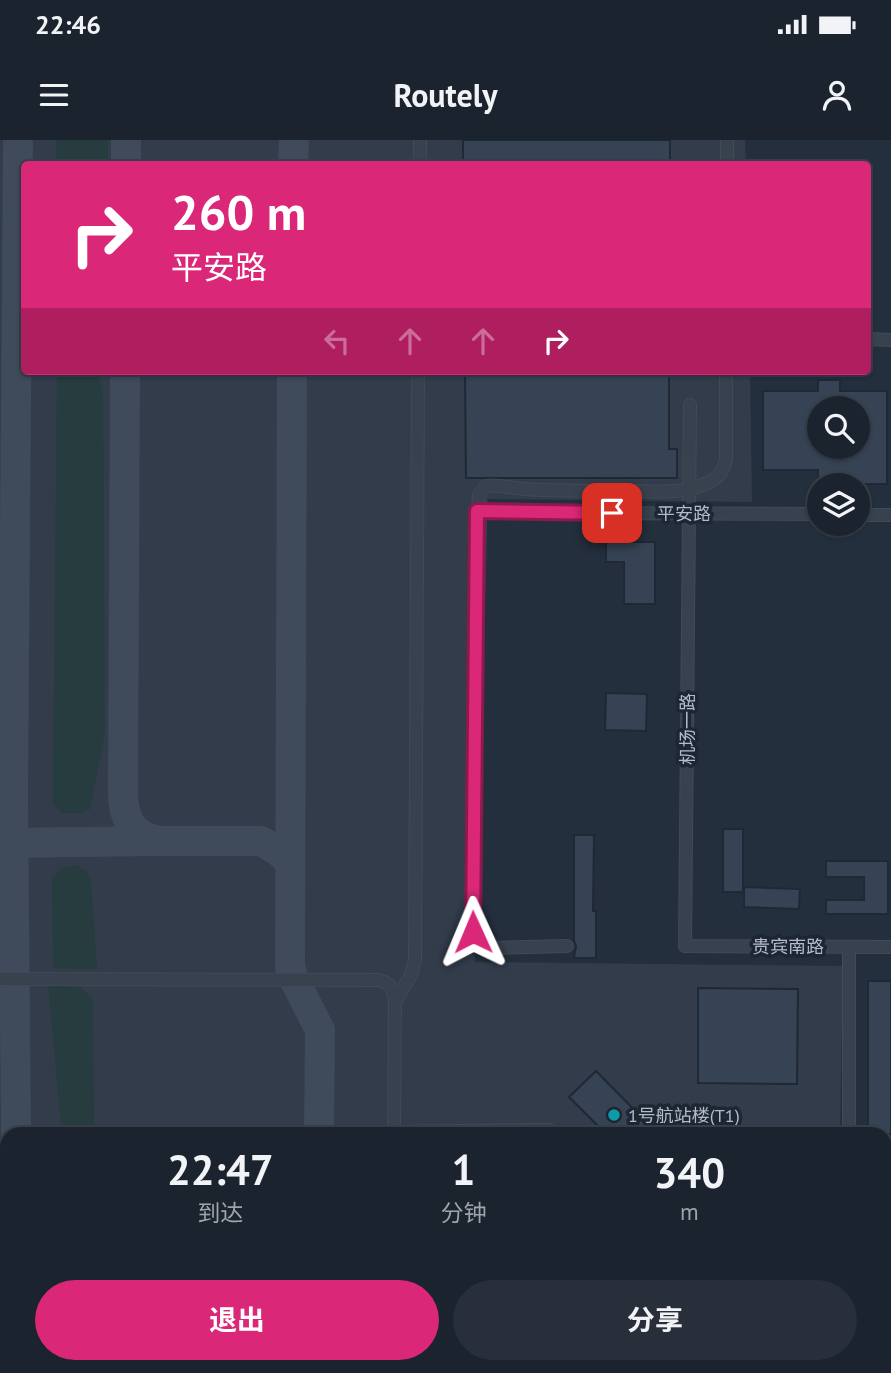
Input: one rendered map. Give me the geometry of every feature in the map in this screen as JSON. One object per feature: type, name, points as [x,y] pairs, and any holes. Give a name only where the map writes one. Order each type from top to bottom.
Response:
[{"type":"lane","points":[[420,140],[420,161]]},
{"type":"lane","points":[[727,140],[727,161]]},
{"type":"lane","points":[[871,339],[891,340]]},
{"type":"lane","points":[[395,1002],[411,975],[415,960],[418,375]]},
{"type":"lane","points":[[567,946],[487,948],[474,940],[472,919],[477,517],[480,491],[486,486],[494,485],[556,491],[663,491],[689,489],[710,482],[725,466],[726,375]]},
{"type":"lane","name":"机场一路","points":[[685,946],[690,405]]},
{"type":"lane","name":"平安路","points":[[477,517],[561,513],[807,514]]},
{"type":"lane","points":[[870,515],[891,515]]},
{"type":"lane","name":"贵宾南路","points":[[685,946],[891,947]]},
{"type":"lane","points":[[849,947],[849,1127]]},
{"type":"lane","points":[[0,979],[385,981],[394,992],[395,1002],[394,1127]]},
{"type":"shaded area","points":[[0,140],[745,140],[746,161],[21,161],[21,375],[750,375],[752,502],[488,499],[475,962],[843,966],[840,1127],[0,1127]]},
{"type":"green space","points":[[56,140],[108,140],[108,161],[56,161]]},
{"type":"green space","points":[[57,375],[99,375],[103,393],[105,732],[90,809],[79,813],[62,813],[53,804]]},
{"type":"green space","points":[[76,865],[87,872],[91,882],[97,969],[53,968],[52,878],[62,868]]},
{"type":"green space","points":[[48,984],[80,986],[93,1000],[94,1127],[61,1127]]},
{"type":"building","points":[[463,140],[670,140],[670,161],[463,161]]},
{"type":"building","points":[[465,375],[669,375],[669,449],[677,449],[677,478],[466,478]]},
{"type":"building","points":[[818,380],[840,380],[840,391],[887,391],[887,484],[870,484],[870,473],[763,470],[763,391],[818,391]]},
{"type":"building","points":[[606,542],[655,542],[655,604],[624,604],[624,562],[606,562]]},
{"type":"building","points":[[606,693],[647,694],[646,731],[605,730]]},
{"type":"building","points":[[723,829],[743,829],[743,892],[723,892]]},
{"type":"building","points":[[574,835],[594,835],[593,911],[596,911],[596,958],[574,958]]},
{"type":"building","points":[[826,861],[888,861],[888,914],[826,914],[826,900],[864,900],[864,877],[826,877]]},
{"type":"building","points":[[744,887],[800,889],[799,909],[744,907]]},
{"type":"building","points":[[868,981],[891,981],[891,1127],[868,1127]]},
{"type":"building","points":[[698,988],[798,989],[797,1084],[698,1083]]},
{"type":"building","name":"1号航站楼(T1)","points":[[596,1071],[651,1127],[599,1127],[569,1097]]},
{"type":"taxiway","points":[[16,1127],[13,793],[18,140]]},
{"type":"taxiway","points":[[126,140],[126,161]]},
{"type":"taxiway","points":[[293,161],[294,140]]},
{"type":"taxiway","points":[[125,375],[123,801],[127,818],[136,831],[152,839],[261,841],[278,851],[290,863]]},
{"type":"taxiway","points":[[292,375],[290,967],[320,1030],[319,1127]]},
{"type":"taxiway","points":[[0,843],[158,841]]},
{"type":"place","name":"1号航站楼(T1)","points":[[614,1115]]},
{"type":"route","points":[[473,932],[477,511],[612,513]]}]
